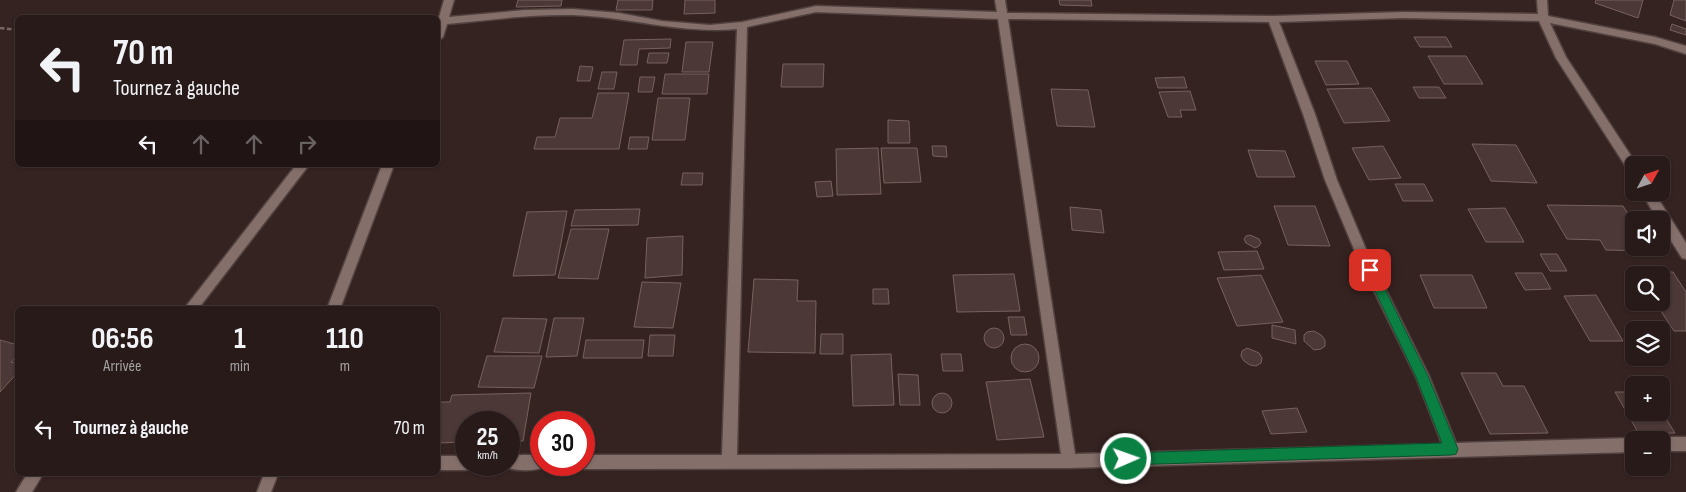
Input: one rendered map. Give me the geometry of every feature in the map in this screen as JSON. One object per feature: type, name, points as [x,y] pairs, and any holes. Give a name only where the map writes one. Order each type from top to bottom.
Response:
[{"type":"street","points":[[449,0],[441,23],[526,13],[573,12],[619,16],[662,24],[700,27],[742,26],[816,9],[1003,16],[1273,19],[1404,15],[1543,18],[1654,41],[1686,50]]},
{"type":"street","points":[[1000,0],[1069,461]]},
{"type":"street","points":[[1542,0],[1543,18],[1561,58],[1625,156]]},
{"type":"street","points":[[1273,19],[1309,114],[1331,180],[1362,254],[1422,376],[1451,449]]},
{"type":"street","points":[[729,462],[742,26]]},
{"type":"street","points":[[192,306],[301,167]]},
{"type":"street","points":[[334,306],[387,167]]},
{"type":"street","points":[[1653,201],[1686,254]]},
{"type":"street","points":[[1670,444],[1686,444]]},
{"type":"street","points":[[595,462],[1069,461],[1625,445]]},
{"type":"street","points":[[440,463],[455,463]]},
{"type":"street","points":[[23,492],[35,476]]},
{"type":"street","points":[[264,492],[270,476]]},
{"type":"path","points":[[0,28],[15,30]]},
{"type":"building","points":[[518,0],[562,0],[561,6],[516,7]]},
{"type":"building","points":[[618,0],[653,0],[652,10],[616,10]]},
{"type":"building","points":[[685,0],[715,0],[715,13],[684,14]]},
{"type":"building","points":[[1059,0],[1091,0],[1092,6],[1060,5]]},
{"type":"building","points":[[1596,0],[1643,0],[1638,18],[1595,3]]},
{"type":"building","points":[[1674,0],[1686,0],[1686,21],[1670,15]]},
{"type":"building","points":[[1672,24],[1686,29],[1686,35],[1670,30]]},
{"type":"building","points":[[1414,37],[1446,37],[1452,47],[1420,47]]},
{"type":"building","points":[[671,39],[670,48],[639,49],[637,65],[620,65],[624,40]]},
{"type":"building","points":[[686,42],[713,42],[709,72],[682,72]]},
{"type":"building","points":[[649,53],[669,53],[667,63],[647,63]]},
{"type":"building","points":[[1428,56],[1466,56],[1483,84],[1444,84]]},
{"type":"building","points":[[1315,61],[1347,61],[1359,84],[1326,85]]},
{"type":"building","points":[[783,64],[824,64],[823,87],[781,87]]},
{"type":"building","points":[[580,66],[593,67],[590,81],[577,81]]},
{"type":"building","points":[[602,72],[617,72],[614,89],[598,89]]},
{"type":"building","points":[[665,74],[709,74],[707,94],[662,94]]},
{"type":"building","points":[[640,77],[655,77],[652,92],[638,92]]},
{"type":"building","points":[[1184,77],[1187,88],[1158,88],[1155,78]]},
{"type":"building","points":[[1413,87],[1439,87],[1446,98],[1419,98]]},
{"type":"building","points":[[1371,88],[1390,121],[1344,123],[1327,89]]},
{"type":"building","points":[[1051,89],[1088,90],[1095,127],[1057,126]]},
{"type":"building","points":[[1190,91],[1196,110],[1180,110],[1182,117],[1168,117],[1159,92]]},
{"type":"building","points":[[598,93],[629,93],[619,149],[534,149],[537,137],[555,137],[560,118],[592,118]]},
{"type":"building","points":[[658,98],[690,98],[685,140],[652,140]]},
{"type":"building","points":[[888,120],[909,121],[910,143],[888,143]]},
{"type":"building","points":[[630,137],[649,137],[647,149],[628,149]]},
{"type":"building","points":[[1472,144],[1516,145],[1537,183],[1491,181]]},
{"type":"building","points":[[932,146],[946,146],[947,157],[933,156]]},
{"type":"building","points":[[1383,146],[1401,178],[1369,180],[1352,148]]},
{"type":"building","points":[[878,148],[881,194],[837,195],[836,149]]},
{"type":"building","points":[[881,148],[917,148],[921,182],[884,183]]},
{"type":"building","points":[[1248,150],[1285,151],[1295,177],[1257,177]]},
{"type":"building","points":[[683,173],[703,173],[702,185],[681,185]]},
{"type":"building","points":[[831,181],[833,196],[817,197],[815,182]]},
{"type":"building","points":[[1395,184],[1424,184],[1433,201],[1403,201]]},
{"type":"building","points":[[1547,205],[1623,206],[1626,211],[1625,250],[1606,250],[1600,240],[1567,239]]},
{"type":"building","points":[[1274,206],[1315,206],[1330,246],[1288,245]]},
{"type":"building","points":[[1070,207],[1101,210],[1104,233],[1072,230]]},
{"type":"building","points":[[1505,208],[1524,242],[1486,242],[1468,209]]},
{"type":"building","points":[[640,209],[638,225],[571,226],[575,210]]},
{"type":"building","points":[[567,211],[555,275],[513,276],[527,212]]},
{"type":"building","points":[[571,229],[609,229],[598,279],[558,278]]},
{"type":"building","points":[[1250,235],[1259,239],[1261,243],[1259,246],[1255,248],[1246,243],[1244,239]]},
{"type":"building","points":[[683,236],[682,275],[645,278],[647,238]]},
{"type":"building","points":[[1257,251],[1264,269],[1224,270],[1218,252]]},
{"type":"building","points":[[1540,254],[1557,254],[1567,271],[1550,271]]},
{"type":"building","points":[[1670,272],[1673,272],[1686,292],[1686,331],[1674,331],[1670,321],[1667,321],[1661,311],[1670,311]]},
{"type":"building","points":[[1515,273],[1542,273],[1551,289],[1525,290]]},
{"type":"building","points":[[1014,274],[1020,311],[957,312],[953,275]]},
{"type":"building","points":[[1261,275],[1283,322],[1237,326],[1217,278]]},
{"type":"building","points":[[1420,275],[1472,275],[1487,308],[1434,308]]},
{"type":"building","points":[[754,279],[798,280],[797,301],[816,301],[815,353],[748,352]]},
{"type":"building","points":[[642,282],[681,283],[673,328],[634,327]]},
{"type":"building","points":[[873,289],[888,289],[889,304],[873,304]]},
{"type":"building","points":[[1596,295],[1623,341],[1590,341],[1564,296]]},
{"type":"building","points":[[1008,317],[1024,317],[1027,335],[1011,335]]},
{"type":"building","points":[[503,318],[547,319],[539,353],[494,352]]},
{"type":"building","points":[[554,318],[584,318],[577,356],[546,357]]},
{"type":"building","points":[[1272,325],[1295,330],[1296,344],[1272,338]]},
{"type":"building","points":[[994,328],[1001,331],[1004,338],[1001,345],[994,348],[987,345],[984,338],[987,331]]},
{"type":"building","points":[[1314,331],[1325,340],[1325,346],[1321,349],[1314,350],[1304,341],[1304,335],[1307,332]]},
{"type":"building","points":[[821,334],[843,334],[843,354],[820,354]]},
{"type":"building","points":[[650,335],[675,335],[673,356],[648,356]]},
{"type":"building","points":[[0,340],[15,344],[15,359],[11,362],[15,363],[15,375],[0,392]]},
{"type":"building","points":[[586,340],[644,340],[642,358],[583,358]]},
{"type":"building","points":[[1025,344],[1035,348],[1039,358],[1035,368],[1025,372],[1015,368],[1011,358],[1015,348]]},
{"type":"building","points":[[1247,348],[1259,353],[1262,358],[1261,363],[1256,366],[1244,361],[1241,356],[1242,351]]},
{"type":"building","points":[[891,354],[894,405],[853,406],[851,355]]},
{"type":"building","points":[[941,354],[961,354],[963,371],[943,371]]},
{"type":"building","points":[[487,356],[542,356],[534,388],[478,387]]},
{"type":"building","points":[[1461,373],[1496,373],[1503,386],[1524,386],[1548,433],[1490,434]]},
{"type":"building","points":[[898,374],[918,375],[920,405],[900,405]]},
{"type":"building","points":[[1030,379],[1044,437],[997,440],[986,382]]},
{"type":"building","points":[[1615,392],[1625,392],[1625,410]]},
{"type":"building","points":[[531,393],[523,441],[520,441],[520,411],[455,411],[455,442],[440,443],[440,402],[450,402],[452,395]]},
{"type":"building","points":[[942,393],[949,396],[952,403],[949,410],[942,413],[935,410],[932,403],[935,396]]},
{"type":"building","points":[[1297,408],[1307,432],[1271,434],[1262,411]]},
{"type":"building","points":[[1632,421],[1667,421],[1675,433],[1670,433],[1670,431],[1637,431]]},
{"type":"route","points":[[1126,459],[1451,449],[1422,376],[1370,270]]}]
